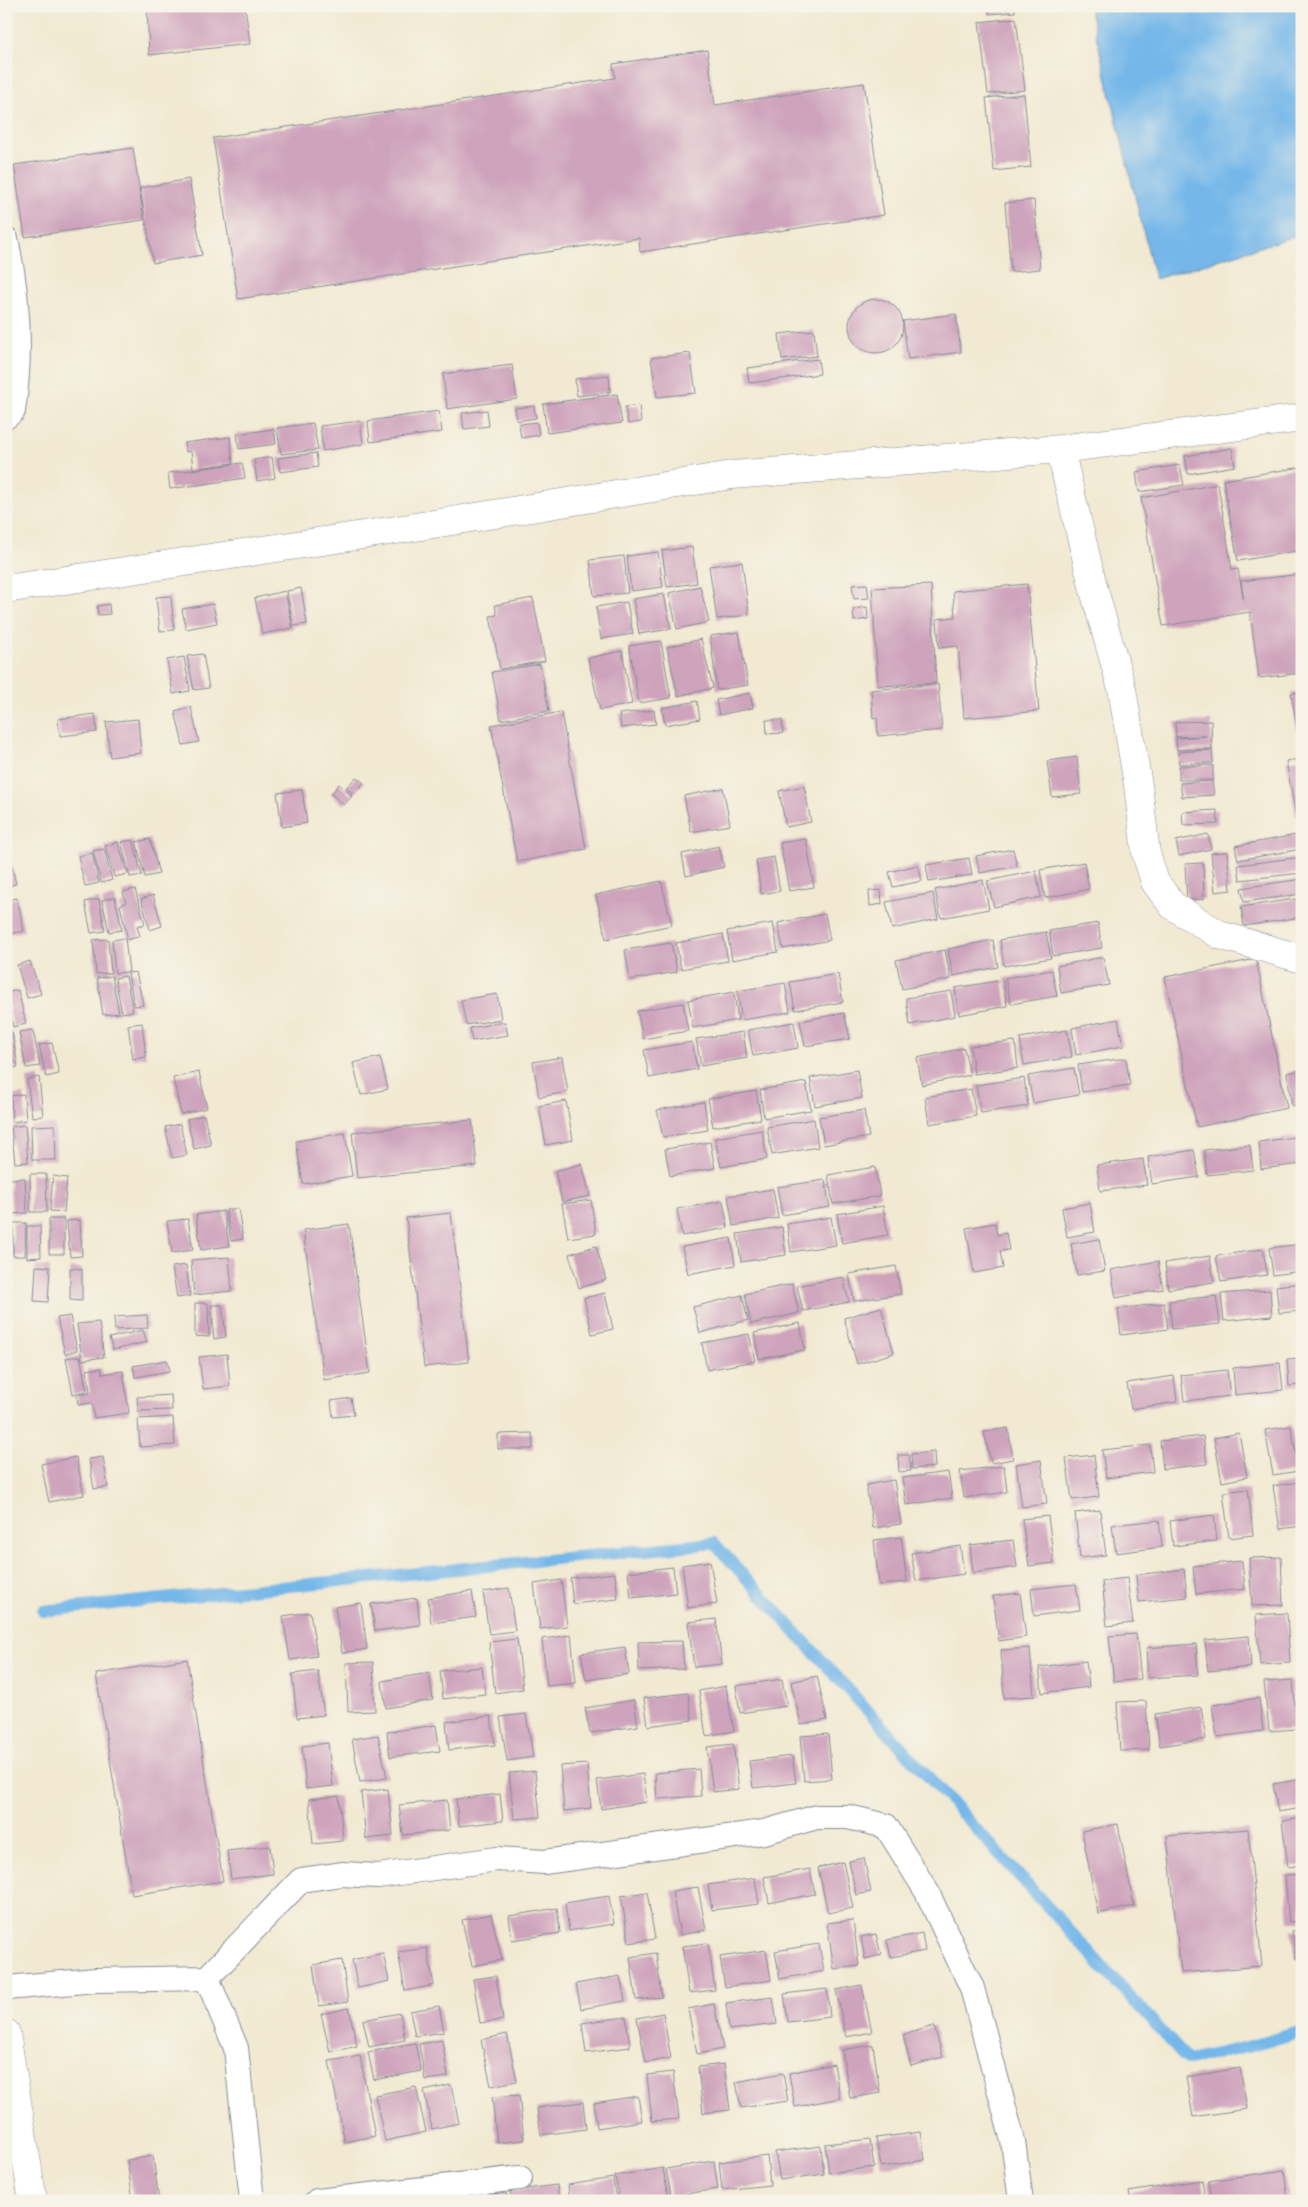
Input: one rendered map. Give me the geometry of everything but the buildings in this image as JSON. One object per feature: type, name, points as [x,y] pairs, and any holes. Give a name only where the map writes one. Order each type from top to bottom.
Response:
[{"type":"street","points":[[6,589],[409,528],[732,475],[1060,449],[1302,418]]},
{"type":"street","points":[[1060,449],[1094,590],[1122,689],[1138,785],[1146,853],[1155,882],[1173,906],[1220,935],[1302,959]]},
{"type":"street","points":[[6,2033],[33,2201]]},
{"type":"lane","points":[[6,239],[15,280],[18,345],[18,375],[12,412],[6,417]]},
{"type":"lane","points":[[6,1988],[96,1980],[207,1978],[300,1880],[342,1874],[378,1876],[498,1859],[544,1862],[764,1832],[817,1817],[848,1817],[886,1826],[927,1892],[972,1988],[1013,2141],[1021,2201]]},
{"type":"lane","points":[[207,1978],[236,2048],[252,2201]]},
{"type":"lane","points":[[317,2201],[520,2178]]},
{"type":"water","points":[[1089,6],[1302,6],[1302,234],[1155,279]]},
{"type":"waterway","points":[[43,1611],[714,1543],[1188,2060],[1248,2047],[1302,2031]]}]
